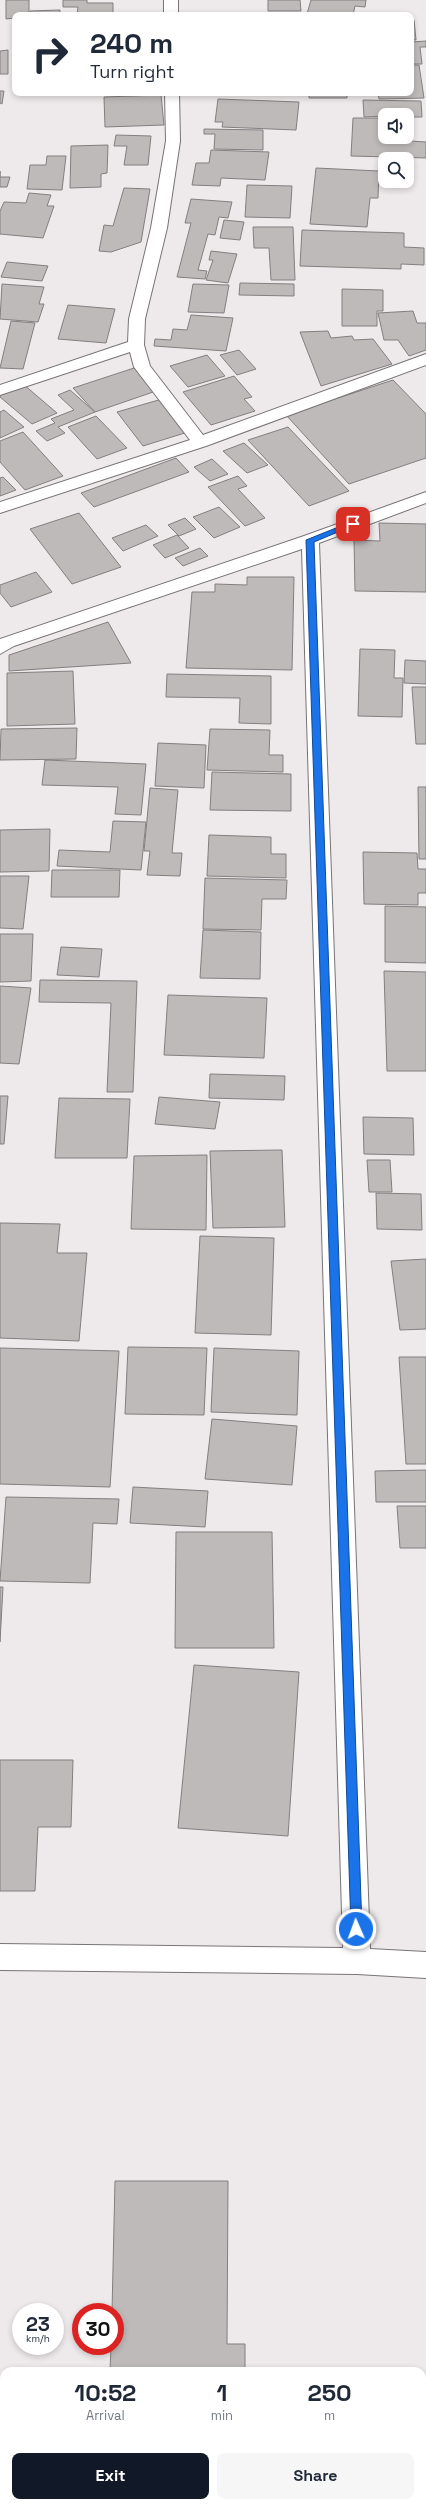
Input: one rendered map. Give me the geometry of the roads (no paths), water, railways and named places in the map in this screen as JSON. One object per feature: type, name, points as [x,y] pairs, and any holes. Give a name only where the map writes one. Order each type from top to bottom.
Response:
[{"type":"street","points":[[171,0],[171,12]]},
{"type":"street","points":[[172,96],[173,141],[159,228],[137,319],[136,345],[142,367],[200,442]]},
{"type":"street","points":[[0,390],[136,345]]},
{"type":"street","points":[[0,508],[200,442],[426,359]]},
{"type":"street","points":[[0,648],[8,642],[310,540],[426,497]]},
{"type":"street","points":[[310,540],[357,1961]]},
{"type":"street","points":[[0,1957],[357,1961],[426,1966]]}]
